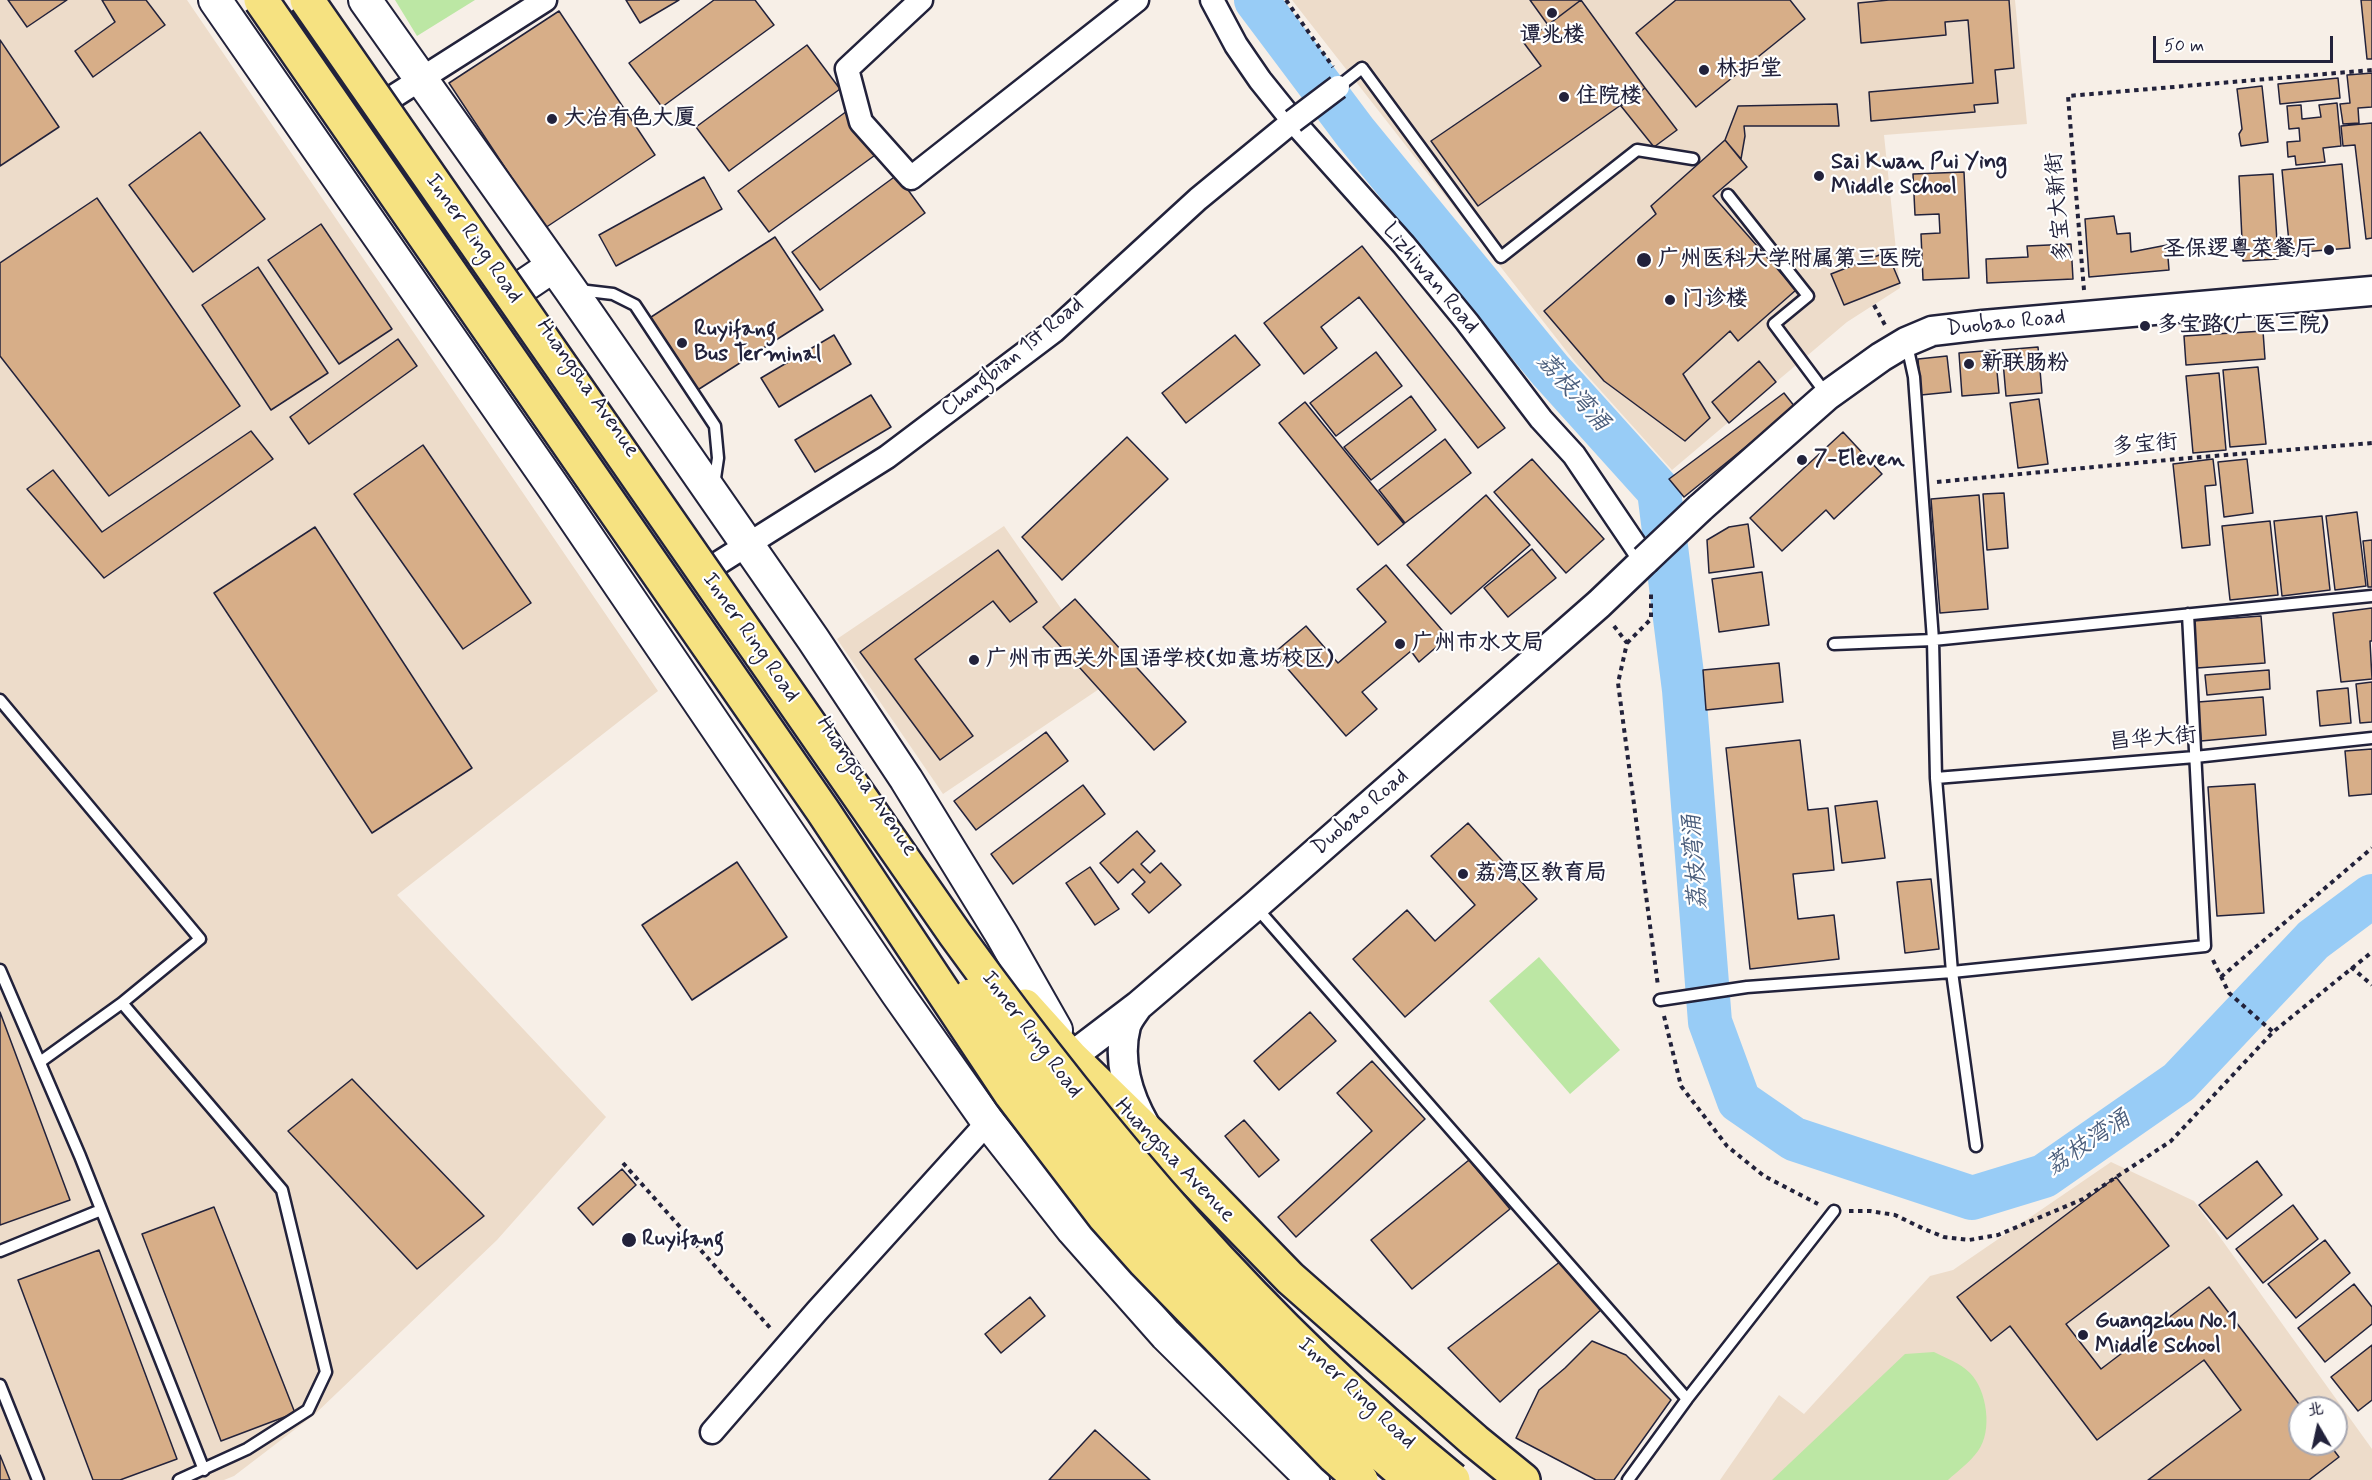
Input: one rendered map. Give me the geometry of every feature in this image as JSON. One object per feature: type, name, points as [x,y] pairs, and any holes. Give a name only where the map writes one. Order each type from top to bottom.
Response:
[{"type":"highway","points":[[256,0],[818,807],[980,1057]]},
{"type":"highway","name":"Inner Ring Road","points":[[261,0],[823,811],[1011,1094],[1104,1216],[1182,1301],[1334,1456],[1362,1480]]},
{"type":"highway","name":"Inner Ring Road","points":[[307,0],[955,934],[1042,1053],[1137,1170],[1221,1262],[1349,1391],[1453,1480]]},
{"type":"highway","name":"Huangsha Avenue","points":[[318,0],[519,289],[581,383],[712,567],[962,928],[1003,980],[1071,1057],[1148,1132],[1290,1278],[1475,1441],[1523,1480]]},
{"type":"highway","points":[[823,811],[942,958],[1059,1116],[1120,1189],[1271,1358],[1411,1480]]},
{"type":"highway","points":[[1290,1278],[1272,1270],[1251,1270],[1237,1274],[1222,1287],[1212,1300],[1195,1344],[1300,1428],[1356,1480]]},
{"type":"main road","points":[[215,0],[556,491],[897,993],[988,1122],[1073,1230],[1195,1344],[1313,1480]]},
{"type":"main road","points":[[365,0],[813,639],[906,779],[1002,935],[1071,1057]]},
{"type":"main road","points":[[519,289],[562,278]]},
{"type":"street","points":[[388,100],[545,0]]},
{"type":"street","points":[[921,0],[847,69],[861,122],[911,178],[1137,0]]},
{"type":"street","name":"Lizhiwan Road","points":[[1212,0],[1236,45],[1260,80],[1293,121],[1404,245],[1541,419],[1574,455],[1645,560]]},
{"type":"street","name":"Chongbian 1st Road","points":[[712,567],[887,457],[1054,331],[1198,199],[1341,84]]},
{"type":"street","points":[[356,203],[384,184]]},
{"type":"street","name":"Duobao Road","points":[[1071,1057],[1138,1006],[1255,906],[1599,604],[1700,508],[1828,395],[1854,375],[1896,334],[2372,291]]},
{"type":"street","points":[[646,625],[676,602]]},
{"type":"street","points":[[1138,1006],[1127,1025],[1124,1047],[1126,1081],[1132,1102],[1148,1132]]},
{"type":"street","points":[[980,1057],[992,1063],[1021,1067],[1049,1064],[1071,1057]]},
{"type":"street","points":[[712,1432],[786,1346],[988,1122]]},
{"type":"lane","points":[[1341,84],[1362,68],[1501,257],[1637,150],[1693,159]]},
{"type":"lane","points":[[1728,195],[1808,296],[1774,324],[1828,395]]},
{"type":"lane","points":[[562,278],[613,294],[635,305],[715,426],[718,458],[713,497]]},
{"type":"lane","points":[[1896,334],[1914,377],[1933,640],[1936,778],[1952,972],[1976,1146]]},
{"type":"lane","points":[[1834,644],[1933,640],[2372,596]]},
{"type":"lane","points":[[1660,1000],[1747,987],[1952,972],[2205,946],[2188,614]]},
{"type":"lane","points":[[0,700],[200,939],[122,1003],[40,1062]]},
{"type":"lane","name":"昌华大街","points":[[1936,778],[2195,757],[2372,738]]},
{"type":"lane","points":[[1255,906],[1687,1399]]},
{"type":"lane","points":[[0,970],[101,1210],[204,1470]]},
{"type":"lane","points":[[122,1003],[282,1190],[326,1372],[308,1410],[247,1449],[179,1480]]},
{"type":"lane","points":[[0,1251],[101,1210]]},
{"type":"lane","points":[[1628,1480],[1687,1399],[1834,1210]]},
{"type":"lane","points":[[0,1385],[38,1480]]},
{"type":"path","points":[[1286,0],[1341,84]]},
{"type":"path","name":"多宝大新街","points":[[2086,316],[2068,96],[2372,70]]},
{"type":"path","points":[[1874,305],[1896,334]]},
{"type":"path","name":"多宝街","points":[[1921,483],[2372,444]]},
{"type":"path","points":[[1599,604],[1627,643],[1618,683],[1660,1000],[1681,1086],[1727,1146],[1764,1176],[1804,1199],[1834,1210],[1870,1211],[1895,1215],[1944,1237],[1970,1240],[1998,1234],[2083,1199],[2171,1141],[2273,1032],[2372,952]]},
{"type":"path","points":[[2221,977],[2372,848]]},
{"type":"path","points":[[2205,946],[2229,993],[2273,1032]]},
{"type":"path","points":[[2351,967],[2372,985]]},
{"type":"path","points":[[623,1163],[632,1176],[786,1346]]},
{"type":"shaded area","points":[[0,0],[187,0],[658,691],[397,895],[606,1117],[497,1240],[315,1414],[234,1476],[224,1480],[0,1480]]},
{"type":"shaded area","name":"广州医科大学附属第三医院","points":[[1292,0],[2015,0],[2027,124],[1884,135],[1900,288],[1847,322],[1672,470],[1575,362]]},
{"type":"shaded area","name":"广州市西关外国语学校(如意坊校区)","points":[[1004,526],[1111,681],[943,794],[837,639]]},
{"type":"shaded area","name":"Guangzhou No.1 Middle School","points":[[2111,1162],[2194,1201],[2334,1396],[2288,1396],[2288,1456],[2348,1456],[2348,1416],[2372,1449],[2372,1480],[1720,1480],[1779,1395],[1804,1414],[1930,1276],[1953,1270]]},
{"type":"green space","points":[[395,0],[475,0],[417,36]]},
{"type":"green space","points":[[1539,957],[1620,1050],[1570,1094],[1489,1001]]},
{"type":"green space","points":[[1934,1352],[1970,1373],[1981,1390],[1986,1411],[1987,1422],[1983,1443],[1971,1459],[1948,1480],[1772,1480],[1905,1354]]},
{"type":"building","points":[[8,0],[67,0],[27,27]]},
{"type":"building","points":[[102,0],[146,0],[165,25],[93,77],[75,51],[115,22]]},
{"type":"building","points":[[626,0],[679,0],[640,23]]},
{"type":"building","points":[[714,0],[755,0],[774,25],[662,107],[629,63]]},
{"type":"building","name":"谭兆楼","points":[[1530,0],[1581,0],[1548,25]]},
{"type":"building","name":"住院楼","points":[[1581,0],[1645,88],[1478,206],[1431,141],[1541,66],[1524,43]]},
{"type":"building","name":"林护堂","points":[[1676,0],[1790,0],[1805,19],[1696,107],[1636,33]]},
{"type":"building","points":[[1889,0],[2009,0],[2014,68],[1995,70],[1998,103],[1974,105],[1975,112],[1871,121],[1869,92],[1973,83],[1968,20],[1945,22],[1946,35],[1861,43],[1858,3]]},
{"type":"building","points":[[2361,0],[2372,0],[2372,59],[2367,59]]},
{"type":"building","name":"大冶有色大厦","points":[[559,11],[655,155],[545,228],[449,83]]},
{"type":"building","points":[[0,40],[59,127],[0,166]]},
{"type":"building","points":[[807,45],[840,89],[729,171],[696,127]]},
{"type":"building","points":[[2372,73],[2372,107],[2358,108],[2359,123],[2343,124],[2340,104],[2350,103],[2347,75]]},
{"type":"building","points":[[2338,78],[2340,98],[2280,104],[2278,84]]},
{"type":"building","points":[[2262,86],[2268,142],[2241,146],[2239,134],[2242,129],[2237,89]]},
{"type":"building","points":[[1645,88],[1677,130],[1654,147],[1621,106]]},
{"type":"building","points":[[2337,103],[2341,146],[2323,148],[2325,162],[2296,165],[2295,156],[2288,157],[2287,142],[2300,141],[2299,128],[2289,129],[2287,106],[2301,105],[2302,119],[2321,117],[2319,105]]},
{"type":"building","points":[[1837,104],[1839,126],[1744,126],[1745,136],[1741,159],[1725,140],[1738,106]]},
{"type":"building","points":[[847,111],[878,153],[769,232],[738,191]]},
{"type":"building","points":[[2372,123],[2372,238],[2366,239],[2355,145],[2343,146],[2341,126]]},
{"type":"building","points":[[200,132],[265,219],[193,272],[129,185]]},
{"type":"building","name":"门诊楼","points":[[1725,140],[1747,167],[1713,196],[1796,290],[1738,341],[1730,331],[1683,374],[1710,418],[1685,441],[1604,381],[1544,311],[1656,214],[1651,206]]},
{"type":"building","points":[[2342,164],[2350,248],[2290,253],[2282,170]]},
{"type":"building","points":[[1964,172],[1969,278],[1923,280],[1921,234],[1940,233],[1939,214],[1915,215],[1913,174]]},
{"type":"building","points":[[2273,174],[2278,259],[2243,261],[2239,176]]},
{"type":"building","points":[[897,175],[925,213],[820,290],[792,252]]},
{"type":"building","points":[[704,177],[722,209],[616,266],[599,235]]},
{"type":"building","points":[[97,198],[240,406],[109,496],[0,356],[0,263]]},
{"type":"building","points":[[2114,216],[2117,234],[2130,233],[2131,252],[2167,245],[2169,270],[2089,277],[2085,219]]},
{"type":"building","points":[[321,224],[392,329],[339,364],[268,260]]},
{"type":"building","points":[[775,237],[823,310],[696,391],[648,319]]},
{"type":"building","points":[[2071,244],[2073,279],[1987,283],[1986,259],[2028,257],[2027,246]]},
{"type":"building","points":[[1362,246],[1505,428],[1478,448],[1359,297],[1321,327],[1337,348],[1304,374],[1264,323]]},
{"type":"building","points":[[1887,252],[1900,283],[1844,305],[1831,274]]},
{"type":"building","points":[[258,267],[328,373],[271,410],[202,305]]},
{"type":"building","points":[[2263,331],[2265,359],[2186,365],[2184,336]]},
{"type":"building","points":[[834,335],[851,364],[779,407],[761,378]]},
{"type":"building","points":[[1235,335],[1260,365],[1186,423],[1162,393]]},
{"type":"building","points":[[398,339],[417,366],[309,444],[290,417]]},
{"type":"building","points":[[2038,347],[2042,393],[2006,396],[2002,350]]},
{"type":"building","points":[[1995,350],[1999,393],[1962,396],[1959,353]]},
{"type":"building","points":[[1376,352],[1402,386],[1336,436],[1310,403]]},
{"type":"building","points":[[1947,356],[1951,392],[1921,395],[1918,359]]},
{"type":"building","points":[[1759,361],[1776,382],[1729,423],[1712,402]]},
{"type":"building","points":[[2258,367],[2266,444],[2230,447],[2223,370]]},
{"type":"building","points":[[2219,373],[2226,450],[2193,453],[2186,376]]},
{"type":"building","points":[[1784,393],[1795,407],[1684,497],[1669,479]]},
{"type":"building","points":[[871,395],[891,427],[815,472],[795,440]]},
{"type":"building","points":[[1411,396],[1436,430],[1371,480],[1344,447]]},
{"type":"building","points":[[2039,399],[2048,464],[2018,468],[2010,403]]},
{"type":"building","points":[[1305,402],[1404,524],[1378,545],[1279,423]]},
{"type":"building","points":[[251,431],[273,459],[104,578],[27,489],[53,470],[102,532]]},
{"type":"building","points":[[1843,432],[1882,474],[1834,519],[1826,510],[1782,551],[1750,518]]},
{"type":"building","points":[[1127,437],[1168,479],[1062,580],[1022,537]]},
{"type":"building","points":[[1445,439],[1471,473],[1405,523],[1379,490]]},
{"type":"building","points":[[423,445],[531,603],[463,649],[354,494]]},
{"type":"building","points":[[1532,459],[1604,539],[1566,573],[1494,492]]},
{"type":"building","points":[[2213,459],[2216,485],[2205,486],[2210,545],[2182,548],[2173,464]]},
{"type":"building","points":[[2247,459],[2253,513],[2224,517],[2218,462]]},
{"type":"building","points":[[2004,493],[2008,548],[1987,550],[1983,494]]},
{"type":"building","points":[[1486,495],[1530,545],[1451,614],[1407,565]]},
{"type":"building","points":[[1979,495],[1988,609],[1940,613],[1931,499]]},
{"type":"building","points":[[2357,512],[2366,586],[2335,590],[2326,516]]},
{"type":"building","points":[[2322,516],[2330,590],[2282,596],[2274,521]]},
{"type":"building","points":[[2270,521],[2278,595],[2230,600],[2222,526]]},
{"type":"building","points":[[1748,524],[1754,567],[1709,573],[1707,540],[1729,527]]},
{"type":"building","points":[[315,527],[472,768],[372,833],[214,593]]},
{"type":"building","points":[[2372,540],[2372,587],[2368,587],[2363,541]]},
{"type":"building","points":[[1532,549],[1556,578],[1508,617],[1484,588]]},
{"type":"building","points":[[998,550],[1037,602],[1010,622],[993,601],[915,659],[973,736],[940,760],[860,652]]},
{"type":"building","name":"广州市水文局","points":[[1386,565],[1448,637],[1419,662],[1411,651],[1362,692],[1377,709],[1346,736],[1274,653],[1306,626],[1338,663],[1386,622],[1357,589]]},
{"type":"building","points":[[1762,572],[1769,625],[1719,632],[1712,579]]},
{"type":"building","points":[[1075,599],[1186,722],[1154,750],[1043,627]]},
{"type":"building","points":[[2372,608],[2372,641],[2370,641],[2372,679],[2341,682],[2333,613]]},
{"type":"building","points":[[2261,616],[2265,663],[2197,668],[2193,621]]},
{"type":"building","points":[[1779,663],[1783,702],[1706,710],[1703,670]]},
{"type":"building","points":[[2269,670],[2270,689],[2207,695],[2205,675]]},
{"type":"building","points":[[2372,682],[2372,722],[2360,723],[2356,684]]},
{"type":"building","points":[[2348,688],[2351,723],[2320,726],[2317,691]]},
{"type":"building","points":[[2263,697],[2266,735],[2201,741],[2198,702]]},
{"type":"building","points":[[1046,732],[1068,761],[976,830],[954,801]]},
{"type":"building","points":[[1800,740],[1808,810],[1828,808],[1834,870],[1793,874],[1798,919],[1834,915],[1839,959],[1750,969],[1726,748]]},
{"type":"building","points":[[2372,749],[2372,794],[2349,796],[2345,751]]},
{"type":"building","points":[[2255,784],[2264,913],[2217,916],[2208,787]]},
{"type":"building","points":[[1083,785],[1105,814],[1013,884],[991,854]]},
{"type":"building","points":[[1877,801],[1885,858],[1842,863],[1835,806]]},
{"type":"building","name":"荔湾区教育局","points":[[1468,823],[1537,899],[1405,1017],[1353,959],[1407,910],[1435,941],[1475,905],[1431,856]]},
{"type":"building","points":[[1137,831],[1155,851],[1141,864],[1150,873],[1161,863],[1181,885],[1149,913],[1132,894],[1145,882],[1133,869],[1118,883],[1100,863]]},
{"type":"building","points":[[737,862],[787,937],[692,1000],[642,925]]},
{"type":"building","points":[[1090,867],[1119,909],[1095,925],[1066,883]]},
{"type":"building","points":[[1931,879],[1939,949],[1905,953],[1897,882]]},
{"type":"building","points":[[0,1012],[70,1200],[0,1225]]},
{"type":"building","points":[[1310,1012],[1336,1041],[1279,1090],[1254,1061]]},
{"type":"building","points":[[1372,1061],[1425,1119],[1296,1237],[1278,1217],[1372,1131],[1337,1093]]},
{"type":"building","points":[[352,1079],[484,1216],[417,1269],[288,1131]]},
{"type":"building","points":[[1244,1120],[1279,1160],[1259,1177],[1225,1136]]},
{"type":"building","points":[[1469,1160],[1510,1209],[1412,1289],[1371,1240]]},
{"type":"building","points":[[2257,1161],[2282,1195],[2227,1239],[2199,1205]]},
{"type":"building","points":[[622,1169],[636,1185],[593,1225],[578,1208]]},
{"type":"building","points":[[2116,1177],[2169,1246],[2066,1324],[2101,1369],[2209,1287],[2293,1396],[2288,1396],[2288,1456],[2339,1457],[2309,1480],[2148,1480],[2241,1410],[2204,1360],[2097,1440],[2010,1326],[1991,1341],[1957,1297]]},
{"type":"building","points":[[2293,1205],[2318,1239],[2263,1283],[2236,1249]]},
{"type":"building","points":[[214,1207],[295,1413],[221,1441],[142,1234]]},
{"type":"building","points":[[2325,1240],[2350,1273],[2296,1318],[2268,1284]]},
{"type":"building","points":[[99,1250],[177,1459],[120,1480],[93,1480],[18,1280]]},
{"type":"building","points":[[1561,1261],[1603,1308],[1500,1402],[1448,1348]]},
{"type":"building","points":[[2354,1284],[2372,1307],[2372,1324],[2325,1362],[2298,1328]]},
{"type":"building","points":[[1030,1297],[1045,1316],[1001,1353],[985,1334]]},
{"type":"building","points":[[1592,1341],[1626,1355],[1671,1400],[1614,1480],[1596,1480],[1516,1438],[1539,1390]]},
{"type":"building","points":[[2372,1345],[2372,1400],[2358,1411],[2331,1377]]},
{"type":"building","points":[[1095,1430],[1150,1480],[1049,1480]]},
{"type":"building","points":[[0,1455],[10,1480],[0,1480]]},
{"type":"waterway","name":"荔枝湾涌","points":[[1256,0],[1355,132],[1550,370],[1659,491],[1684,690],[1710,1022],[1739,1101],[1794,1139],[1972,1198],[2044,1176],[2179,1082],[2313,940],[2372,896]]},
{"type":"place","name":"谭兆楼","points":[[1552,13]]},
{"type":"place","name":"林护堂","points":[[1704,70]]},
{"type":"place","name":"住院楼","points":[[1564,97]]},
{"type":"place","name":"大冶有色大厦","points":[[552,119]]},
{"type":"place","name":"Sai Kwan Pui Ying Middle School","points":[[1819,176]]},
{"type":"place","name":"圣保逻粤菜餐厅","points":[[2329,250]]},
{"type":"place","name":"广州医科大学附属第三医院","points":[[1644,260]]},
{"type":"place","name":"门诊楼","points":[[1670,300]]},
{"type":"place","name":"多宝路(广医三院)","points":[[2145,326]]},
{"type":"place","name":"Ruyifang Bus Terminal","points":[[682,343]]},
{"type":"place","name":"新联肠粉","points":[[1969,364]]},
{"type":"place","name":"7-Eleven","points":[[1802,460]]},
{"type":"place","name":"广州市水文局","points":[[1400,644]]},
{"type":"place","name":"广州市西关外国语学校(如意坊校区)","points":[[974,660]]},
{"type":"place","name":"荔湾区教育局","points":[[1463,874]]},
{"type":"place","name":"Ruyifang","points":[[629,1240]]},
{"type":"place","name":"Guangzhou No.1 Middle School","points":[[2083,1335]]}]
